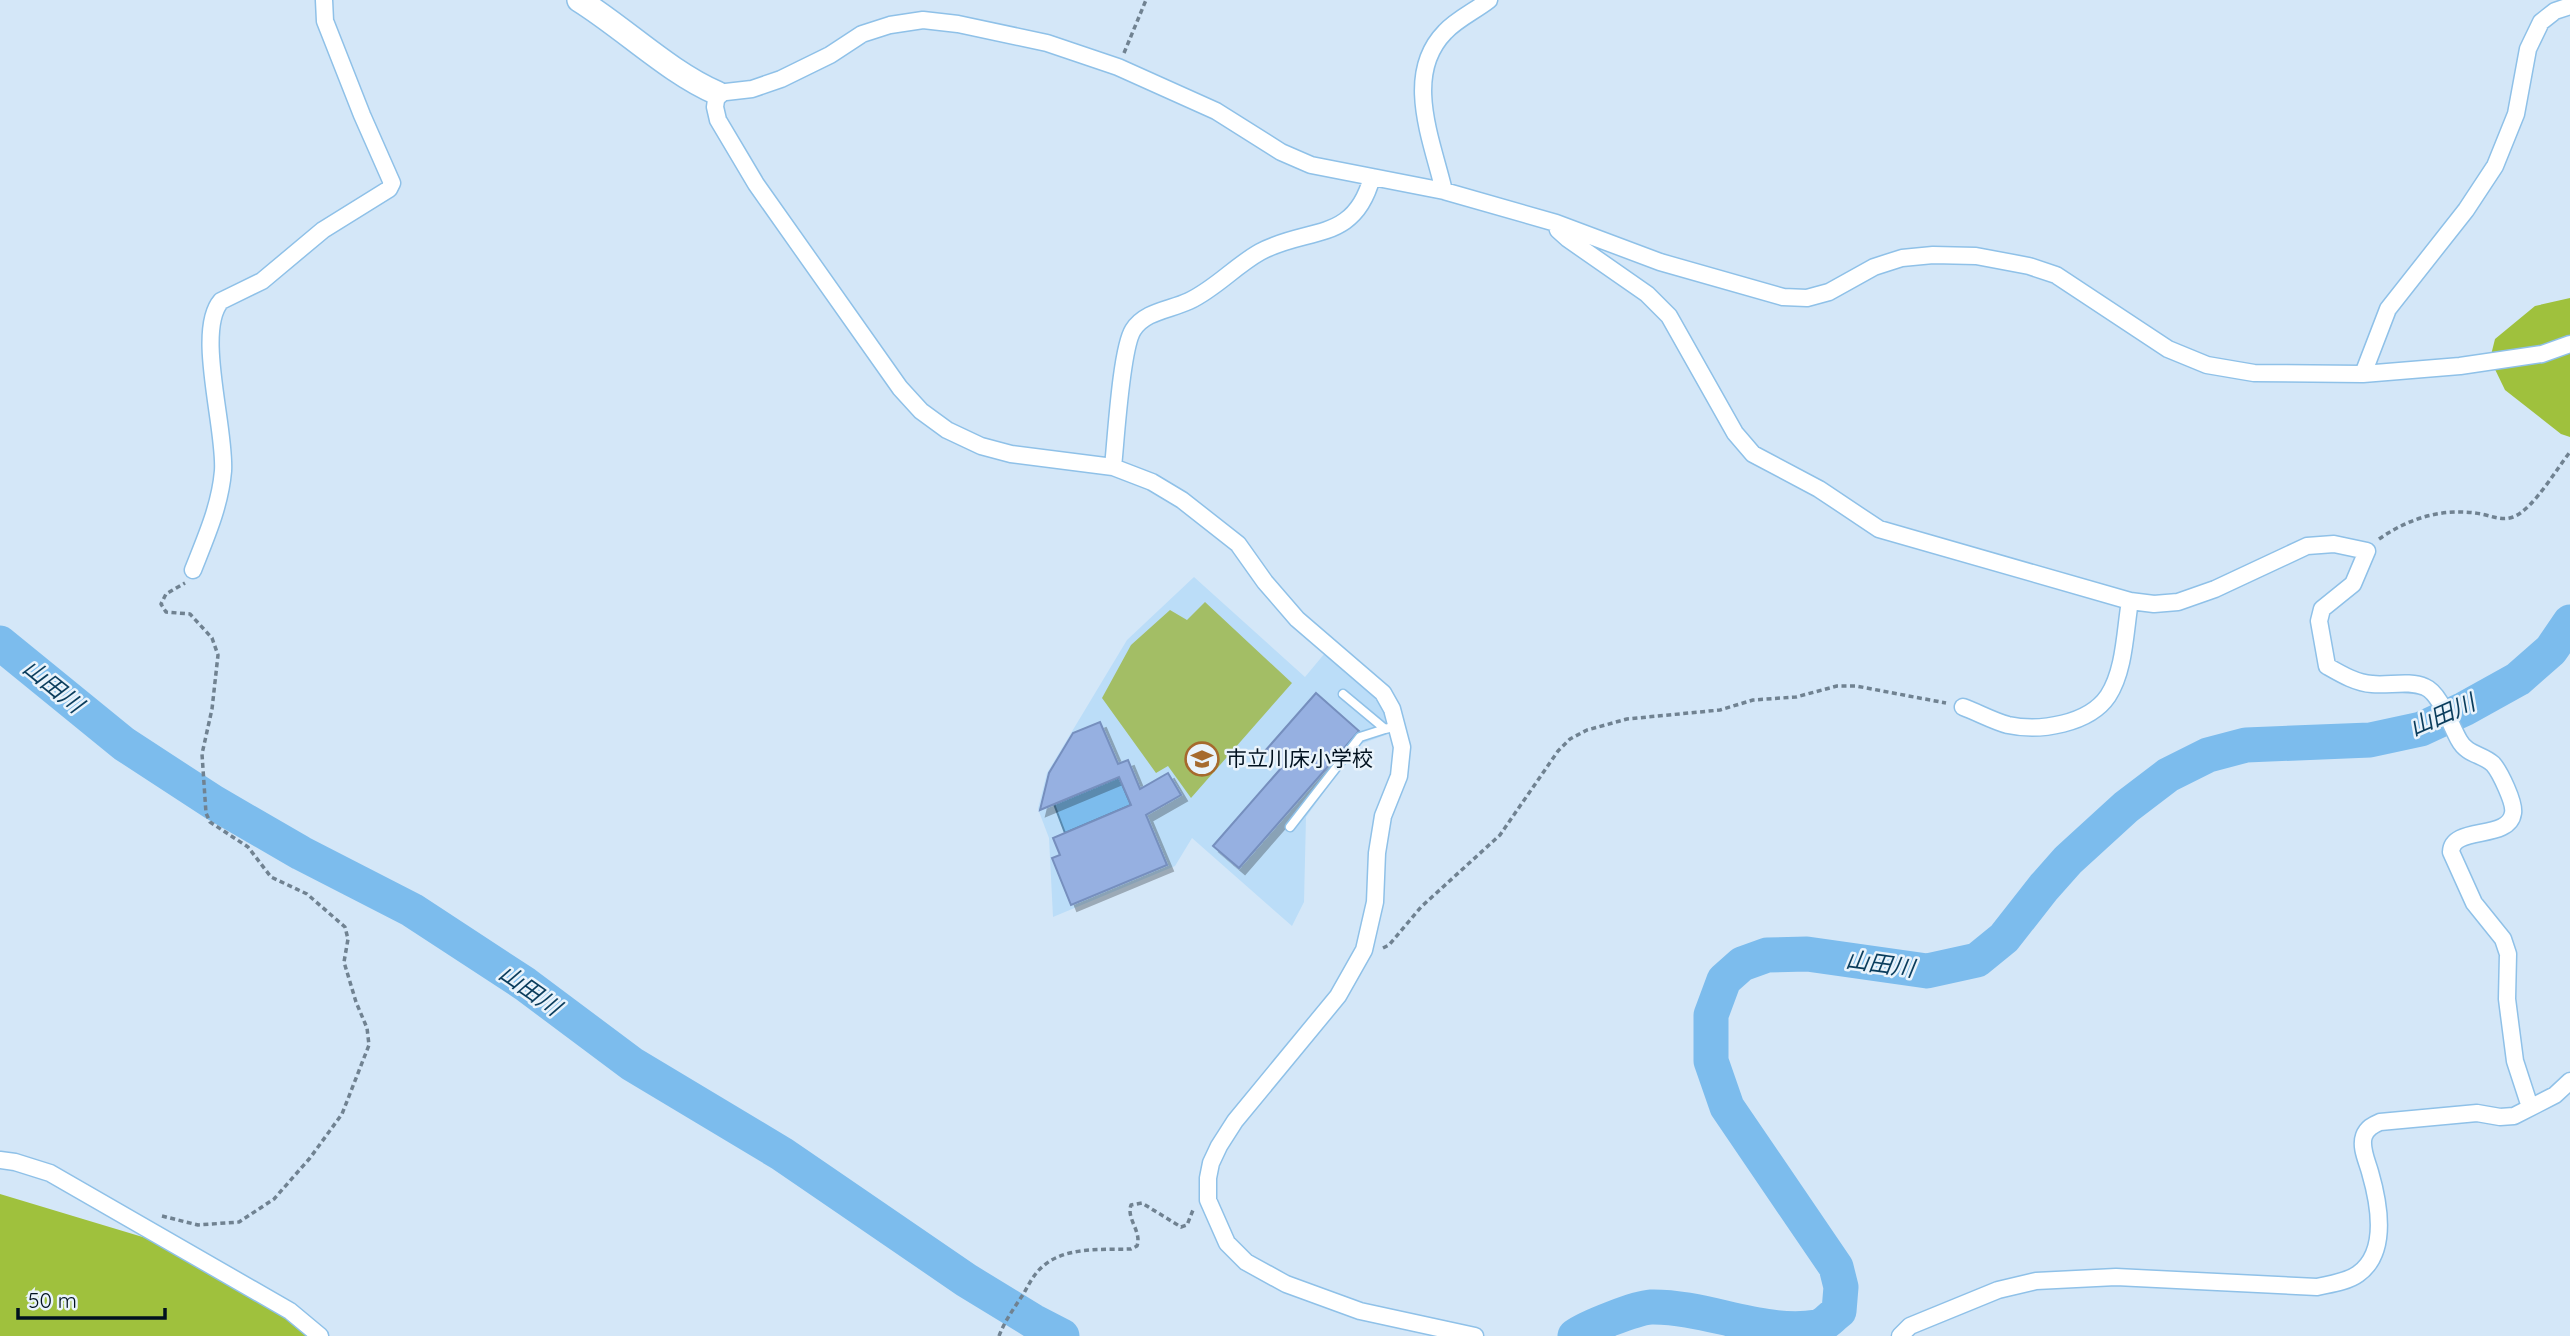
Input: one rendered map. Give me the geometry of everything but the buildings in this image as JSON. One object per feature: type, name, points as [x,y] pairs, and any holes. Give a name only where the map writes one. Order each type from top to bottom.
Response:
[{"type":"street","points":[[193,570],[217,509],[223,474],[224,446],[210,363],[213,314],[216,306],[262,281],[323,230],[389,189],[392,183],[362,116],[325,21],[324,0]]},
{"type":"street","points":[[579,0],[610,19],[695,84],[717,93],[752,89],[781,79],[830,55],[862,34],[890,24],[923,20],[958,24],[1047,43],[1118,67],[1216,111],[1281,152],[1311,165],[1444,191],[1556,223],[1660,262],[1783,296],[1807,298],[1829,292],[1874,267],[1902,258],[1933,255],[1976,256],[2029,266],[2056,275],[2168,349],[2207,365],[2254,373],[2363,374],[2460,366],[2542,354],[2570,344]]},
{"type":"street","points":[[1444,191],[1423,100],[1427,62],[1434,45],[1447,29],[1489,0]]},
{"type":"street","points":[[2363,374],[2388,309],[2466,210],[2496,166],[2516,114],[2528,49],[2541,22],[2555,11],[2570,6]]},
{"type":"street","points":[[717,93],[715,107],[719,120],[756,184],[900,388],[921,411],[947,430],[991,449],[1113,467],[1152,482],[1182,500],[1238,544],[1265,582],[1297,619],[1383,693],[1391,727],[1402,747],[1399,776],[1383,816],[1377,853],[1375,902],[1364,950],[1338,996],[1235,1121],[1219,1146],[1209,1171],[1208,1200],[1227,1243],[1246,1262],[1286,1284],[1360,1311],[1475,1336]]},
{"type":"street","points":[[1113,467],[1127,342],[1141,320],[1189,301],[1262,251],[1341,224],[1358,210],[1367,197],[1373,177]]},
{"type":"street","points":[[1556,223],[1558,230],[1568,239],[1647,294],[1669,316],[1735,433],[1753,454],[1819,489],[1879,528],[2130,601],[2154,604],[2178,602],[2215,589],[2307,546],[2334,544],[2367,551],[2353,583],[2322,609],[2319,621],[2327,666],[2345,676],[2369,684],[2424,686],[2433,692],[2460,743],[2495,767],[2513,803],[2511,819],[2493,832],[2461,837],[2451,847],[2451,852],[2474,903],[2503,939],[2508,954],[2507,999],[2515,1061],[2530,1107]]},
{"type":"street","points":[[1963,707],[2008,725],[2037,726],[2074,720],[2091,713],[2108,696],[2118,671],[2130,601]]},
{"type":"street","points":[[1900,1336],[1910,1326],[1998,1290],[2036,1281],[2116,1277],[2317,1287],[2340,1282],[2358,1274],[2372,1259],[2378,1238],[2379,1213],[2362,1145],[2364,1134],[2370,1126],[2380,1122],[2477,1113],[2500,1117],[2514,1116],[2555,1095],[2570,1081]]},
{"type":"street","points":[[0,1160],[50,1173],[290,1311],[320,1336]]},
{"type":"lane","points":[[1343,694],[1391,727]]},
{"type":"lane","points":[[1290,827],[1360,737],[1391,727]]},
{"type":"path","points":[[1118,67],[1146,0]]},
{"type":"path","points":[[2367,551],[2392,530],[2420,517],[2449,511],[2480,513],[2502,519],[2514,517],[2526,509],[2570,452]]},
{"type":"path","points":[[155,1214],[198,1225],[239,1222],[274,1199],[310,1158],[342,1114],[369,1045],[367,1028],[356,1003],[344,962],[348,939],[345,927],[307,894],[271,877],[248,847],[210,822],[206,813],[202,754],[212,709],[218,655],[212,638],[190,614],[166,612],[161,604],[166,594],[181,586],[193,570]]},
{"type":"path","points":[[1364,950],[1379,950],[1389,945],[1421,906],[1500,835],[1558,751],[1570,739],[1587,730],[1627,719],[1720,710],[1752,700],[1796,697],[1837,687],[1856,686],[1963,707]]},
{"type":"path","points":[[999,1336],[1027,1287],[1045,1264],[1059,1256],[1077,1251],[1131,1249],[1137,1246],[1139,1235],[1129,1213],[1130,1205],[1142,1203],[1181,1227],[1187,1225],[1195,1205],[1208,1200]]},
{"type":"shaded area","name":"市立川床小学校","points":[[1194,577],[1305,677],[1325,653],[1379,702],[1385,711],[1391,733],[1358,745],[1306,817],[1304,902],[1292,926],[1192,838],[1175,866],[1053,917],[1049,838],[1038,809],[1047,773],[1127,640]]},
{"type":"green space","points":[[2570,298],[2570,437],[2561,434],[2505,390],[2490,359],[2495,339],[2535,306]]},
{"type":"green space","points":[[1205,602],[1292,683],[1191,798],[1168,766],[1156,773],[1102,698],[1131,645],[1170,610],[1187,620]]},
{"type":"green space","points":[[0,1194],[146,1238],[276,1304],[326,1336],[0,1336]]},
{"type":"water","points":[[1119,777],[1131,805],[1065,833],[1054,804]]},
{"type":"waterway","name":"山田川","points":[[1575,1336],[1612,1319],[1651,1307],[1692,1311],[1776,1328],[1796,1329],[1820,1326],[1839,1311],[1841,1287],[1836,1267],[1727,1107],[1711,1061],[1711,1015],[1724,980],[1742,964],[1767,955],[1807,954],[1927,971],[1977,960],[2004,938],[2068,860],[2126,807],[2168,775],[2208,755],[2246,745],[2370,740],[2421,729],[2518,679],[2551,650],[2570,622]]},
{"type":"waterway","name":"山田川","points":[[0,643],[124,744],[213,802],[301,853],[412,910],[525,984],[632,1064],[782,1154],[966,1280],[1062,1336]]},
{"type":"place","name":"市立川床小学校","points":[[1202,759]]}]
